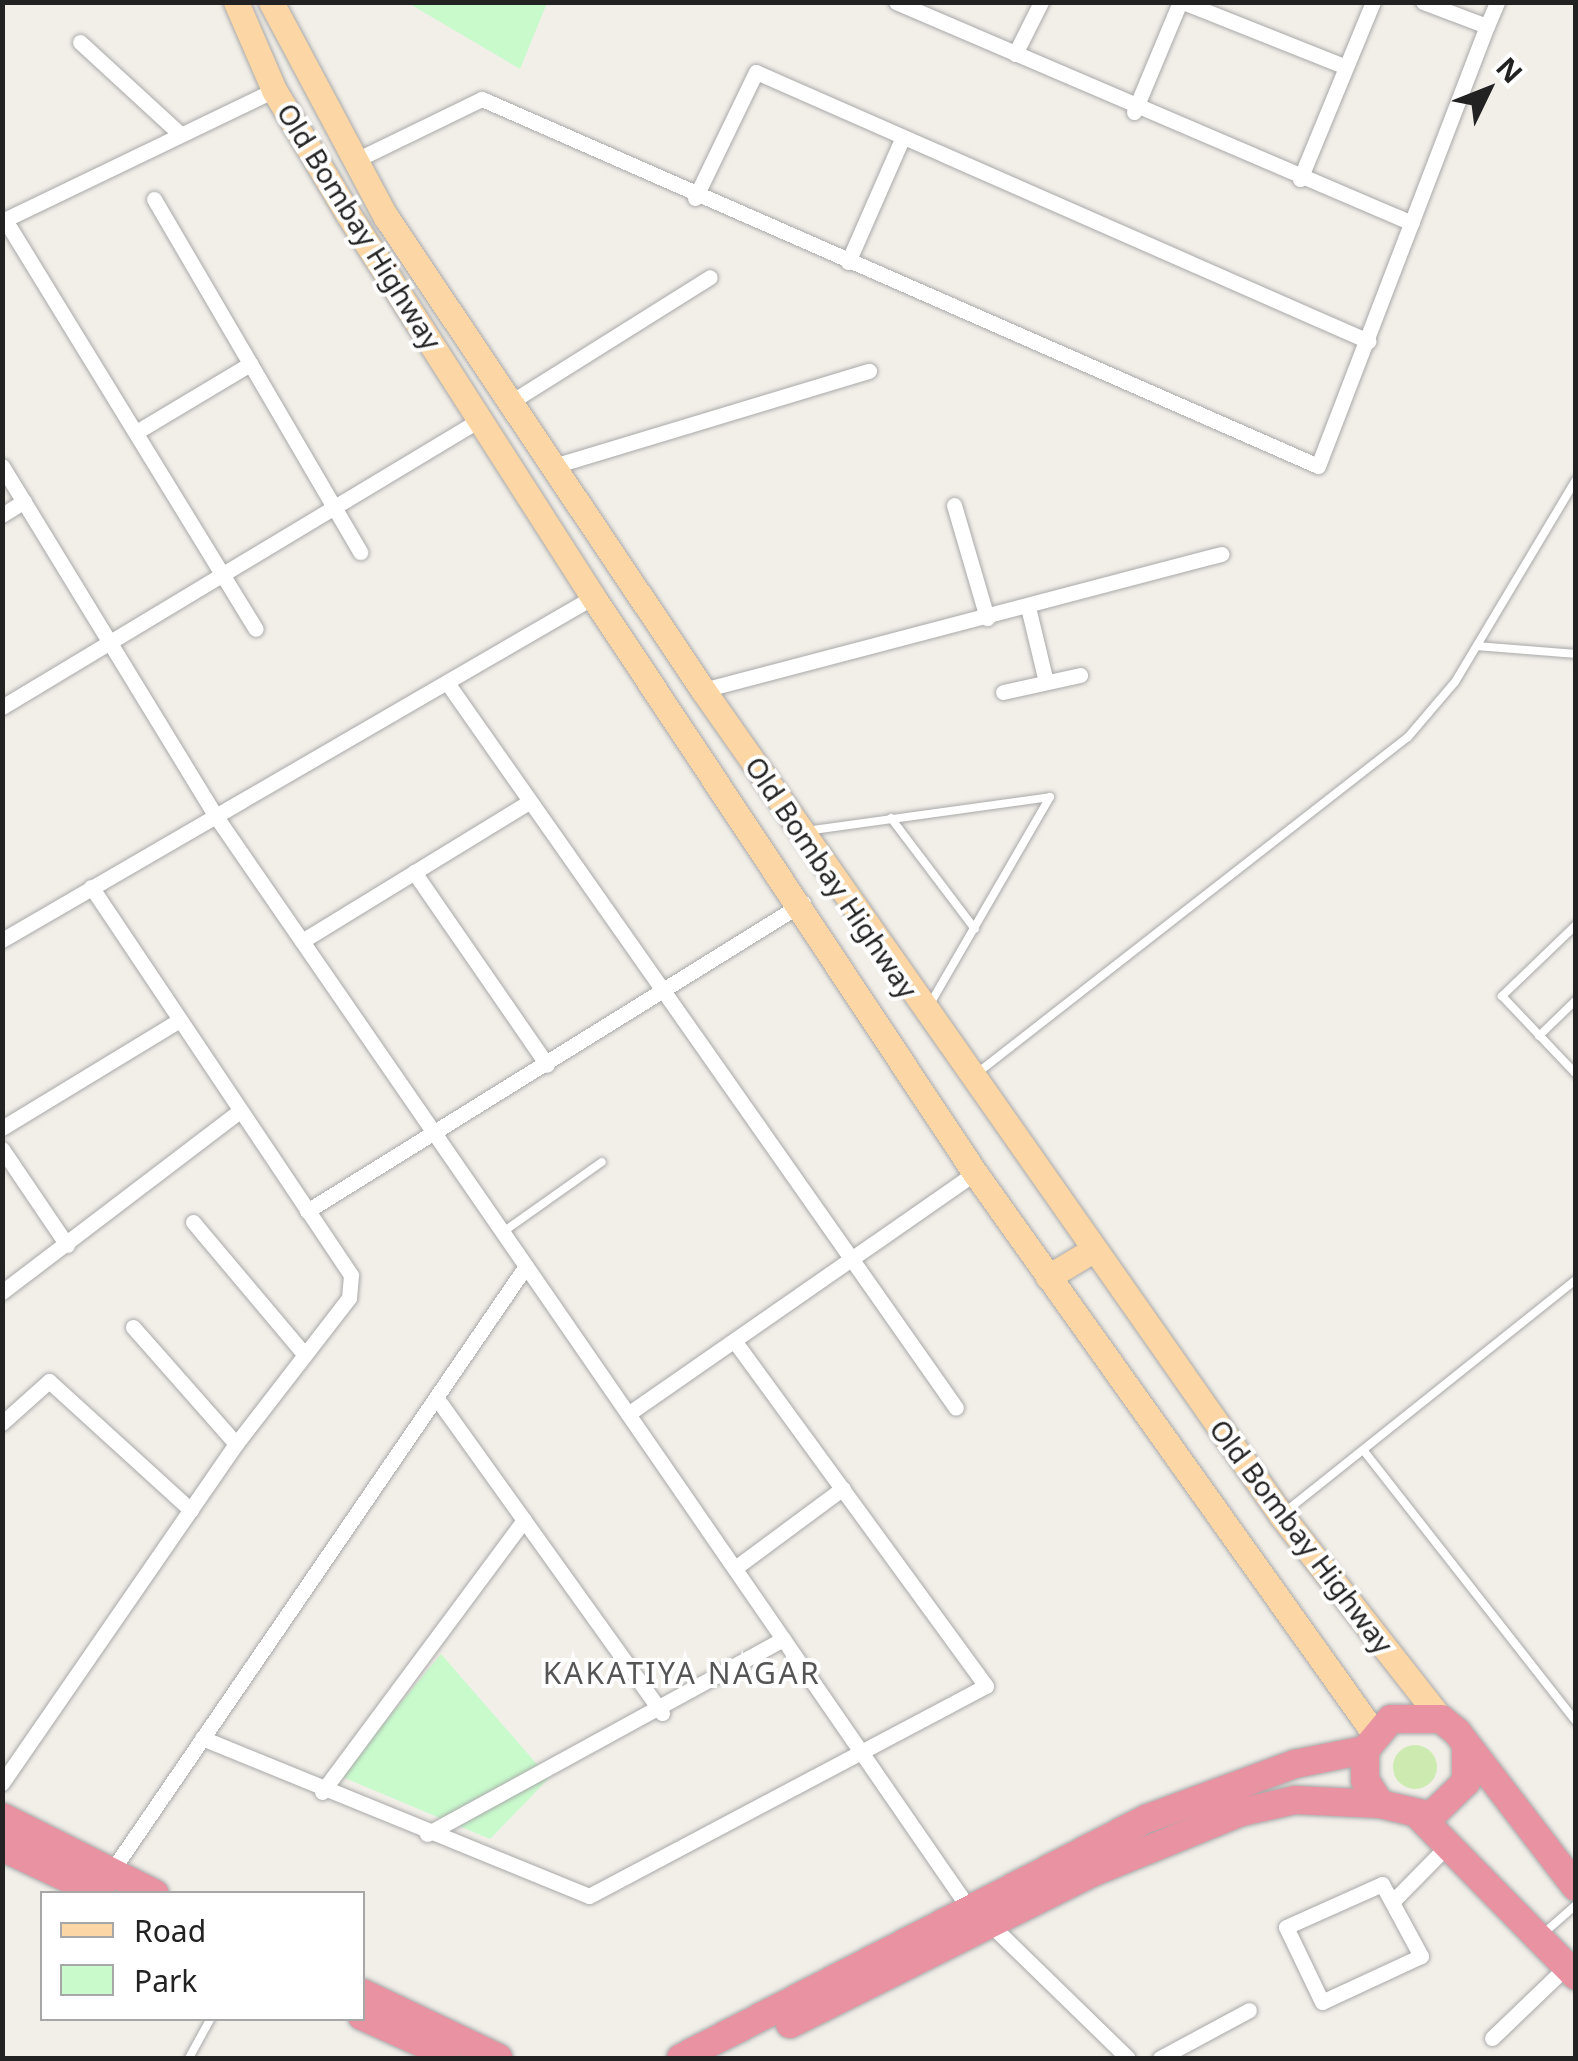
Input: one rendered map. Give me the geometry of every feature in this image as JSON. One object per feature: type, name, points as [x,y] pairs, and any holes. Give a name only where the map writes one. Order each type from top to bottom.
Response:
[{"type":"highway","points":[[721,2058],[980,1917],[1146,1819],[1294,1764],[1370,1741],[1409,1713],[1441,1719],[1576,1887]]},
{"type":"highway","points":[[1370,1741],[1365,1780],[1380,1804]]},
{"type":"highway","points":[[1421,1818],[1458,1798],[1466,1748]]},
{"type":"highway","points":[[681,2058],[980,1917],[1241,1812],[1295,1800],[1380,1804],[1421,1818],[1541,1935],[1571,1972]]},
{"type":"highway","points":[[2,1818],[89,1885]]},
{"type":"highway","points":[[2,1847],[89,1885],[133,1891]]},
{"type":"highway","points":[[365,1994],[498,2058]]},
{"type":"highway","points":[[365,2017],[456,2058]]},
{"type":"main road","name":"Old Bombay Highway","points":[[236,2],[274,90],[594,597],[803,903],[975,1173],[1370,1741]]},
{"type":"main road","name":"Old Bombay Highway","points":[[271,2],[352,162],[704,690],[925,1013],[1281,1515],[1441,1719]]},
{"type":"main road","points":[[1048,1277],[1094,1250]]},
{"type":"street","points":[[896,2],[1134,112],[1412,223]]},
{"type":"street","points":[[1015,54],[1041,2]]},
{"type":"street","points":[[1134,112],[1181,2],[1346,67]]},
{"type":"street","points":[[1300,179],[1373,2]]},
{"type":"street","points":[[1424,2],[1487,26]]},
{"type":"street","points":[[352,162],[482,98],[695,198],[1318,466],[1498,2]]},
{"type":"street","points":[[80,42],[180,134]]},
{"type":"street","points":[[695,198],[756,72],[1368,341]]},
{"type":"street","points":[[256,629],[226,572],[6,224],[274,90]]},
{"type":"street","points":[[848,262],[902,139]]},
{"type":"street","points":[[154,199],[360,552]]},
{"type":"street","points":[[514,400],[710,277]]},
{"type":"street","points":[[138,431],[250,364]]},
{"type":"street","points":[[557,466],[869,371]]},
{"type":"street","points":[[2,707],[481,419]]},
{"type":"street","points":[[2,466],[217,818],[864,1756],[980,1917],[1128,2058]]},
{"type":"street","points":[[2,515],[24,501]]},
{"type":"street","points":[[954,505],[987,618]]},
{"type":"street","points":[[704,690],[1221,554]]},
{"type":"street","points":[[2,940],[594,597]]},
{"type":"street","points":[[1028,607],[1046,682]]},
{"type":"street","points":[[1003,692],[1080,675]]},
{"type":"street","points":[[448,684],[526,804],[853,1258],[956,1408]]},
{"type":"street","points":[[302,941],[526,804]]},
{"type":"street","points":[[414,872],[547,1065]]},
{"type":"street","points":[[2,1783],[236,1444],[349,1298],[351,1276],[176,1022],[91,887]]},
{"type":"street","points":[[307,1212],[803,903]]},
{"type":"street","points":[[2,1128],[176,1022]]},
{"type":"street","points":[[2,1292],[238,1112]]},
{"type":"street","points":[[2,1148],[67,1246]]},
{"type":"street","points":[[628,1414],[975,1173]]},
{"type":"street","points":[[194,1222],[304,1354]]},
{"type":"street","points":[[89,1885],[202,1738],[438,1400],[526,1266]]},
{"type":"street","points":[[133,1327],[236,1444]]},
{"type":"street","points":[[202,1738],[322,1792],[589,1896],[864,1756],[986,1686],[734,1340]]},
{"type":"street","points":[[2,1424],[49,1381],[191,1510]]},
{"type":"street","points":[[438,1400],[662,1713]]},
{"type":"street","points":[[735,1568],[843,1488]]},
{"type":"street","points":[[322,1792],[524,1520]]},
{"type":"street","points":[[426,1834],[662,1713],[784,1639]]},
{"type":"street","points":[[1394,1901],[1448,1844]]},
{"type":"street","points":[[1382,1884],[1394,1901],[1418,1960],[1316,1999],[1286,1926],[1382,1884]]},
{"type":"street","points":[[1492,2038],[1571,1972]]},
{"type":"street","points":[[1160,2058],[1249,2010]]},
{"type":"lane","points":[[971,1078],[1367,772],[1434,710],[1576,480]]},
{"type":"lane","points":[[1477,646],[1576,654]]},
{"type":"lane","points":[[802,831],[1050,797],[925,1013]]},
{"type":"lane","points":[[891,818],[974,930]]},
{"type":"lane","points":[[1576,925],[1502,996],[1576,1074]]},
{"type":"lane","points":[[1540,1036],[1576,1000]]},
{"type":"lane","points":[[503,1232],[602,1162]]},
{"type":"lane","points":[[1281,1515],[1576,1280]]},
{"type":"lane","points":[[1364,1451],[1576,1722]]},
{"type":"lane","points":[[1541,1935],[1576,1905]]},
{"type":"lane","points":[[190,2058],[209,2021]]},
{"type":"green space","points":[[547,2],[520,69],[408,3]]},
{"type":"green space","points":[[441,1654],[549,1778],[490,1839],[340,1776]]},
{"type":"green space","points":[[1415,1745],[1431,1751],[1437,1767],[1431,1783],[1415,1789],[1399,1783],[1393,1767],[1399,1751]]},
{"type":"district","name":"KAKATIYA NAGAR","points":[[682,1673]]}]
